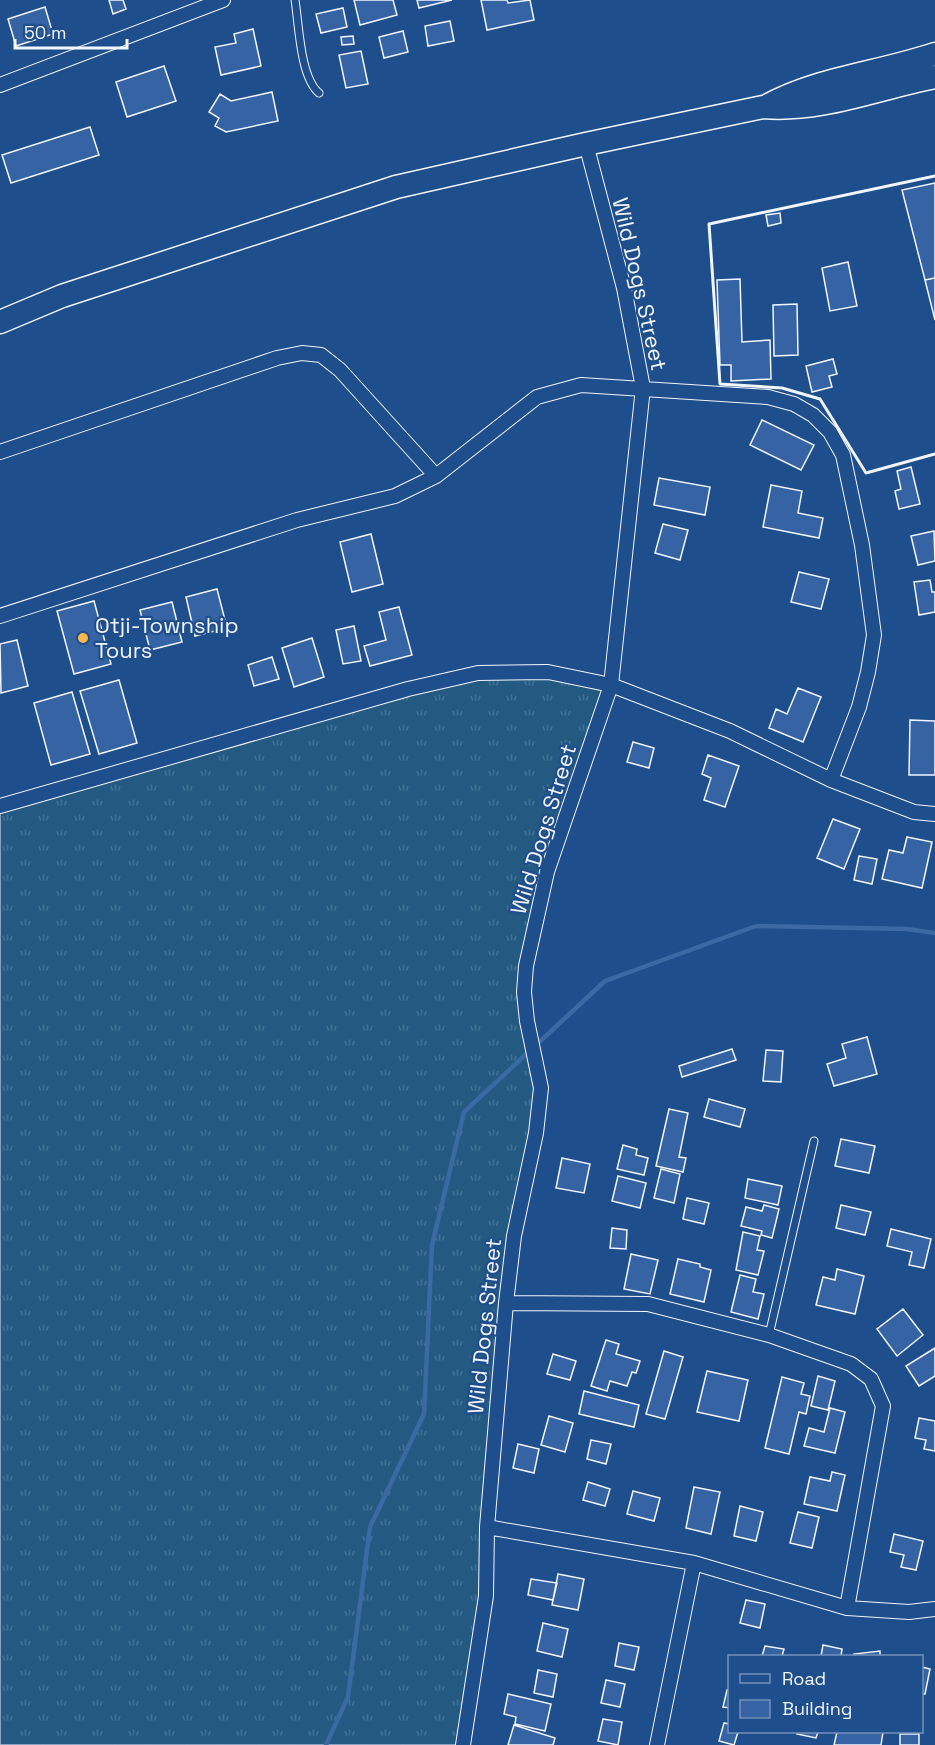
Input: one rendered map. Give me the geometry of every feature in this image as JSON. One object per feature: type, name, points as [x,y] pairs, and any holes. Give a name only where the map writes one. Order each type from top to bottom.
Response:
[{"type":"highway","points":[[0,322],[62,296],[396,187],[763,107],[798,90],[935,54]]},
{"type":"highway","points":[[763,107],[782,109],[810,106],[935,77]]},
{"type":"street","points":[[0,85],[223,0]]},
{"type":"street","name":"Wild Dogs Street","points":[[463,1745],[486,1596],[487,1527],[506,1303],[514,1236],[536,1133],[541,1088],[527,1021],[524,992],[526,966],[547,872],[611,685],[643,388],[624,288],[586,144]]},
{"type":"street","points":[[0,452],[277,358],[302,353],[321,355],[340,370],[436,476]]},
{"type":"street","points":[[0,616],[297,520],[394,496],[436,476],[537,397],[581,385],[768,397],[794,404],[813,415],[830,432],[843,455],[862,544],[874,635],[859,707],[831,780]]},
{"type":"street","points":[[0,806],[408,688],[478,674],[548,672],[611,685],[730,731],[831,780],[914,812],[935,814]]},
{"type":"street","points":[[506,1303],[648,1304],[769,1335],[851,1364],[871,1379],[883,1406],[847,1608]]},
{"type":"street","points":[[487,1527],[694,1563],[847,1608],[909,1612],[935,1610]]},
{"type":"street","points":[[657,1745],[694,1563]]},
{"type":"lane","points":[[295,0],[305,64],[313,88],[319,93]]},
{"type":"lane","points":[[769,1335],[814,1141]]},
{"type":"green space","points":[[548,672],[611,685],[547,872],[526,966],[541,1088],[514,1236],[486,1596],[463,1745],[0,1745],[0,809],[478,673]]},
{"type":"building","points":[[109,0],[123,0],[126,9],[113,14]]},
{"type":"building","points":[[354,0],[393,0],[397,15],[360,25]]},
{"type":"building","points":[[417,0],[452,0],[419,8]]},
{"type":"building","points":[[481,0],[507,0],[508,3],[530,0],[534,20],[487,30]]},
{"type":"building","points":[[45,7],[53,34],[16,46],[8,19]]},
{"type":"building","points":[[343,8],[347,27],[321,33],[316,14]]},
{"type":"building","points":[[450,21],[454,41],[428,46],[425,26]]},
{"type":"building","points":[[253,29],[261,66],[221,75],[215,47],[236,43],[234,34]]},
{"type":"building","points":[[403,31],[408,52],[384,58],[379,37]]},
{"type":"building","points":[[353,36],[354,44],[342,45],[341,37]]},
{"type":"building","points":[[361,51],[368,84],[346,88],[339,55]]},
{"type":"building","points":[[164,66],[176,101],[127,117],[116,82]]},
{"type":"building","points":[[272,92],[278,121],[226,132],[215,126],[219,118],[209,112],[220,94],[231,101]]},
{"type":"building","points":[[90,127],[99,155],[11,183],[2,155]]},
{"type":"building","points":[[935,183],[935,278],[925,280],[902,190]]},
{"type":"building","points":[[780,213],[781,223],[768,226],[766,215]]},
{"type":"building","points":[[848,262],[857,306],[830,311],[822,268]]},
{"type":"building","points":[[935,278],[935,320],[925,280]]},
{"type":"building","points":[[740,279],[742,342],[770,340],[771,379],[731,381],[731,365],[720,365],[717,280]]},
{"type":"building","points":[[797,304],[798,355],[774,356],[773,305]]},
{"type":"building","points":[[833,359],[837,374],[829,376],[832,387],[812,392],[806,366]]},
{"type":"building","points":[[762,420],[814,445],[801,470],[750,445]]},
{"type":"building","points":[[911,467],[920,504],[899,509],[895,491],[901,489],[897,471]]},
{"type":"building","points":[[659,478],[710,487],[705,515],[654,505]]},
{"type":"building","points":[[771,485],[802,491],[798,513],[823,518],[819,538],[763,527]]},
{"type":"building","points":[[663,524],[688,530],[680,560],[655,553]]},
{"type":"building","points":[[934,531],[935,561],[918,565],[911,536]]},
{"type":"building","points":[[371,534],[383,584],[352,592],[340,542]]},
{"type":"building","points":[[799,572],[829,579],[821,609],[791,602]]},
{"type":"building","points":[[930,580],[932,592],[935,592],[935,612],[919,615],[914,582]]},
{"type":"building","points":[[217,589],[227,628],[195,636],[186,597]]},
{"type":"building","points":[[94,601],[111,664],[74,674],[57,611]]},
{"type":"building","points":[[172,602],[182,642],[150,650],[140,610]]},
{"type":"building","points":[[399,607],[412,655],[370,666],[364,646],[386,640],[379,612]]},
{"type":"building","points":[[354,626],[361,661],[343,664],[336,630]]},
{"type":"building","points":[[312,638],[324,677],[294,687],[282,648]]},
{"type":"building","points":[[17,640],[28,686],[1,693],[0,644]]},
{"type":"building","points":[[272,657],[279,679],[254,686],[248,665]]},
{"type":"building","points":[[119,680],[137,743],[99,754],[80,691]]},
{"type":"building","points":[[798,688],[821,697],[803,742],[769,728],[776,709],[787,714]]},
{"type":"building","points":[[72,692],[90,754],[51,765],[34,703]]},
{"type":"building","points":[[910,720],[935,721],[935,775],[909,775]]},
{"type":"building","points":[[633,742],[654,748],[649,768],[627,762]]},
{"type":"building","points":[[708,755],[739,766],[725,807],[704,800],[711,778],[702,774]]},
{"type":"building","points":[[833,819],[860,829],[844,869],[817,858]]},
{"type":"building","points":[[907,837],[932,842],[922,888],[882,879],[889,850],[903,853]]},
{"type":"building","points":[[859,856],[877,859],[872,884],[854,880]]},
{"type":"building","points":[[867,1037],[877,1074],[834,1086],[827,1064],[846,1058],[842,1044]]},
{"type":"building","points":[[732,1049],[736,1060],[682,1077],[679,1066]]},
{"type":"building","points":[[766,1050],[783,1051],[781,1082],[763,1081]]},
{"type":"building","points":[[709,1099],[745,1109],[740,1127],[704,1117]]},
{"type":"building","points":[[669,1109],[688,1113],[679,1157],[686,1158],[683,1172],[656,1166]]},
{"type":"building","points":[[841,1139],[875,1146],[869,1173],[835,1166]]},
{"type":"building","points":[[623,1145],[637,1149],[636,1155],[648,1158],[644,1175],[617,1169]]},
{"type":"building","points":[[562,1158],[590,1164],[584,1193],[556,1188]]},
{"type":"building","points":[[661,1169],[680,1174],[674,1203],[654,1198]]},
{"type":"building","points":[[618,1176],[646,1183],[640,1208],[612,1201]]},
{"type":"building","points":[[748,1179],[782,1186],[778,1205],[745,1198]]},
{"type":"building","points":[[687,1198],[709,1203],[704,1224],[683,1219]]},
{"type":"building","points":[[764,1205],[779,1209],[772,1238],[761,1235],[762,1231],[741,1226],[746,1207],[762,1211]]},
{"type":"building","points":[[841,1205],[871,1212],[865,1235],[836,1228]]},
{"type":"building","points":[[612,1228],[627,1230],[626,1249],[610,1248]]},
{"type":"building","points":[[891,1229],[931,1239],[924,1268],[909,1265],[912,1252],[887,1246]]},
{"type":"building","points":[[743,1232],[760,1236],[757,1250],[764,1251],[758,1275],[736,1270]]},
{"type":"building","points":[[631,1254],[658,1260],[650,1294],[624,1289]]},
{"type":"building","points":[[678,1259],[700,1264],[700,1267],[711,1270],[704,1302],[670,1294]]},
{"type":"building","points":[[837,1269],[864,1276],[855,1314],[816,1305],[823,1277],[835,1280]]},
{"type":"building","points":[[740,1275],[756,1279],[753,1292],[764,1294],[758,1319],[731,1312]]},
{"type":"building","points":[[903,1309],[923,1335],[897,1356],[877,1329]]},
{"type":"building","points":[[606,1340],[619,1344],[616,1354],[640,1361],[636,1373],[632,1372],[627,1386],[610,1381],[607,1391],[591,1386]]},
{"type":"building","points":[[935,1348],[935,1376],[919,1386],[906,1366]]},
{"type":"building","points":[[664,1351],[683,1357],[665,1419],[646,1414]]},
{"type":"building","points":[[553,1354],[576,1361],[570,1380],[547,1374]]},
{"type":"building","points":[[707,1371],[748,1380],[739,1421],[697,1412]]},
{"type":"building","points":[[818,1376],[835,1381],[828,1410],[811,1406]]},
{"type":"building","points":[[782,1377],[804,1383],[801,1394],[810,1396],[806,1414],[799,1412],[789,1454],[765,1448]]},
{"type":"building","points":[[584,1391],[639,1405],[634,1427],[579,1414]]},
{"type":"building","points":[[830,1408],[845,1412],[835,1453],[804,1446],[809,1428],[824,1432]]},
{"type":"building","points":[[549,1416],[573,1423],[565,1452],[541,1445]]},
{"type":"building","points":[[919,1418],[935,1421],[935,1451],[924,1449],[926,1440],[915,1438]]},
{"type":"building","points":[[591,1440],[611,1444],[606,1464],[587,1459]]},
{"type":"building","points":[[518,1444],[539,1449],[534,1473],[513,1468]]},
{"type":"building","points":[[832,1472],[845,1475],[837,1511],[804,1504],[810,1477],[830,1481]]},
{"type":"building","points":[[588,1482],[610,1489],[605,1506],[583,1500]]},
{"type":"building","points":[[694,1487],[720,1492],[711,1534],[686,1528]]},
{"type":"building","points":[[633,1491],[660,1498],[654,1521],[627,1514]]},
{"type":"building","points":[[740,1506],[763,1512],[756,1541],[734,1536]]},
{"type":"building","points":[[798,1512],[819,1517],[812,1548],[790,1543]]},
{"type":"building","points":[[894,1534],[923,1541],[916,1570],[901,1567],[904,1555],[890,1552]]},
{"type":"building","points":[[558,1574],[584,1579],[578,1610],[552,1605]]},
{"type":"building","points":[[531,1579],[557,1583],[553,1600],[528,1595]]},
{"type":"building","points":[[746,1600],[765,1604],[760,1628],[740,1623]]},
{"type":"building","points":[[543,1623],[568,1629],[562,1657],[537,1651]]},
{"type":"building","points":[[619,1643],[639,1647],[634,1670],[615,1666]]},
{"type":"building","points":[[823,1645],[842,1649],[841,1655],[821,1655]]},
{"type":"building","points":[[765,1646],[784,1649],[782,1655],[762,1655]]},
{"type":"building","points":[[880,1651],[880,1655],[854,1654]]},
{"type":"building","points":[[923,1667],[930,1669],[925,1694],[923,1694]]},
{"type":"building","points":[[538,1670],[557,1674],[553,1697],[534,1693]]},
{"type":"building","points":[[606,1680],[625,1684],[620,1707],[601,1703]]},
{"type":"building","points":[[727,1690],[728,1708],[723,1707]]},
{"type":"building","points":[[508,1694],[551,1704],[545,1731],[515,1724],[516,1717],[504,1714]]},
{"type":"building","points":[[603,1719],[622,1722],[618,1745],[598,1741]]},
{"type":"building","points":[[724,1723],[728,1724],[728,1733],[738,1733],[734,1745],[719,1741]]},
{"type":"building","points":[[514,1725],[555,1738],[553,1745],[508,1745]]},
{"type":"building","points":[[798,1733],[818,1733],[816,1738]]},
{"type":"building","points":[[837,1733],[883,1733],[881,1745],[834,1745]]},
{"type":"building","points":[[900,1734],[919,1734],[919,1745],[900,1745]]},
{"type":"waterway","points":[[326,1745],[348,1697],[370,1527],[424,1414],[432,1245],[464,1112],[605,981],[756,926],[907,929],[935,933]]},
{"type":"wall","points":[[935,176],[709,224],[720,384],[782,388],[820,399],[866,473],[935,454]]},
{"type":"place","name":"Otji-Township Tours","points":[[83,638]]}]
